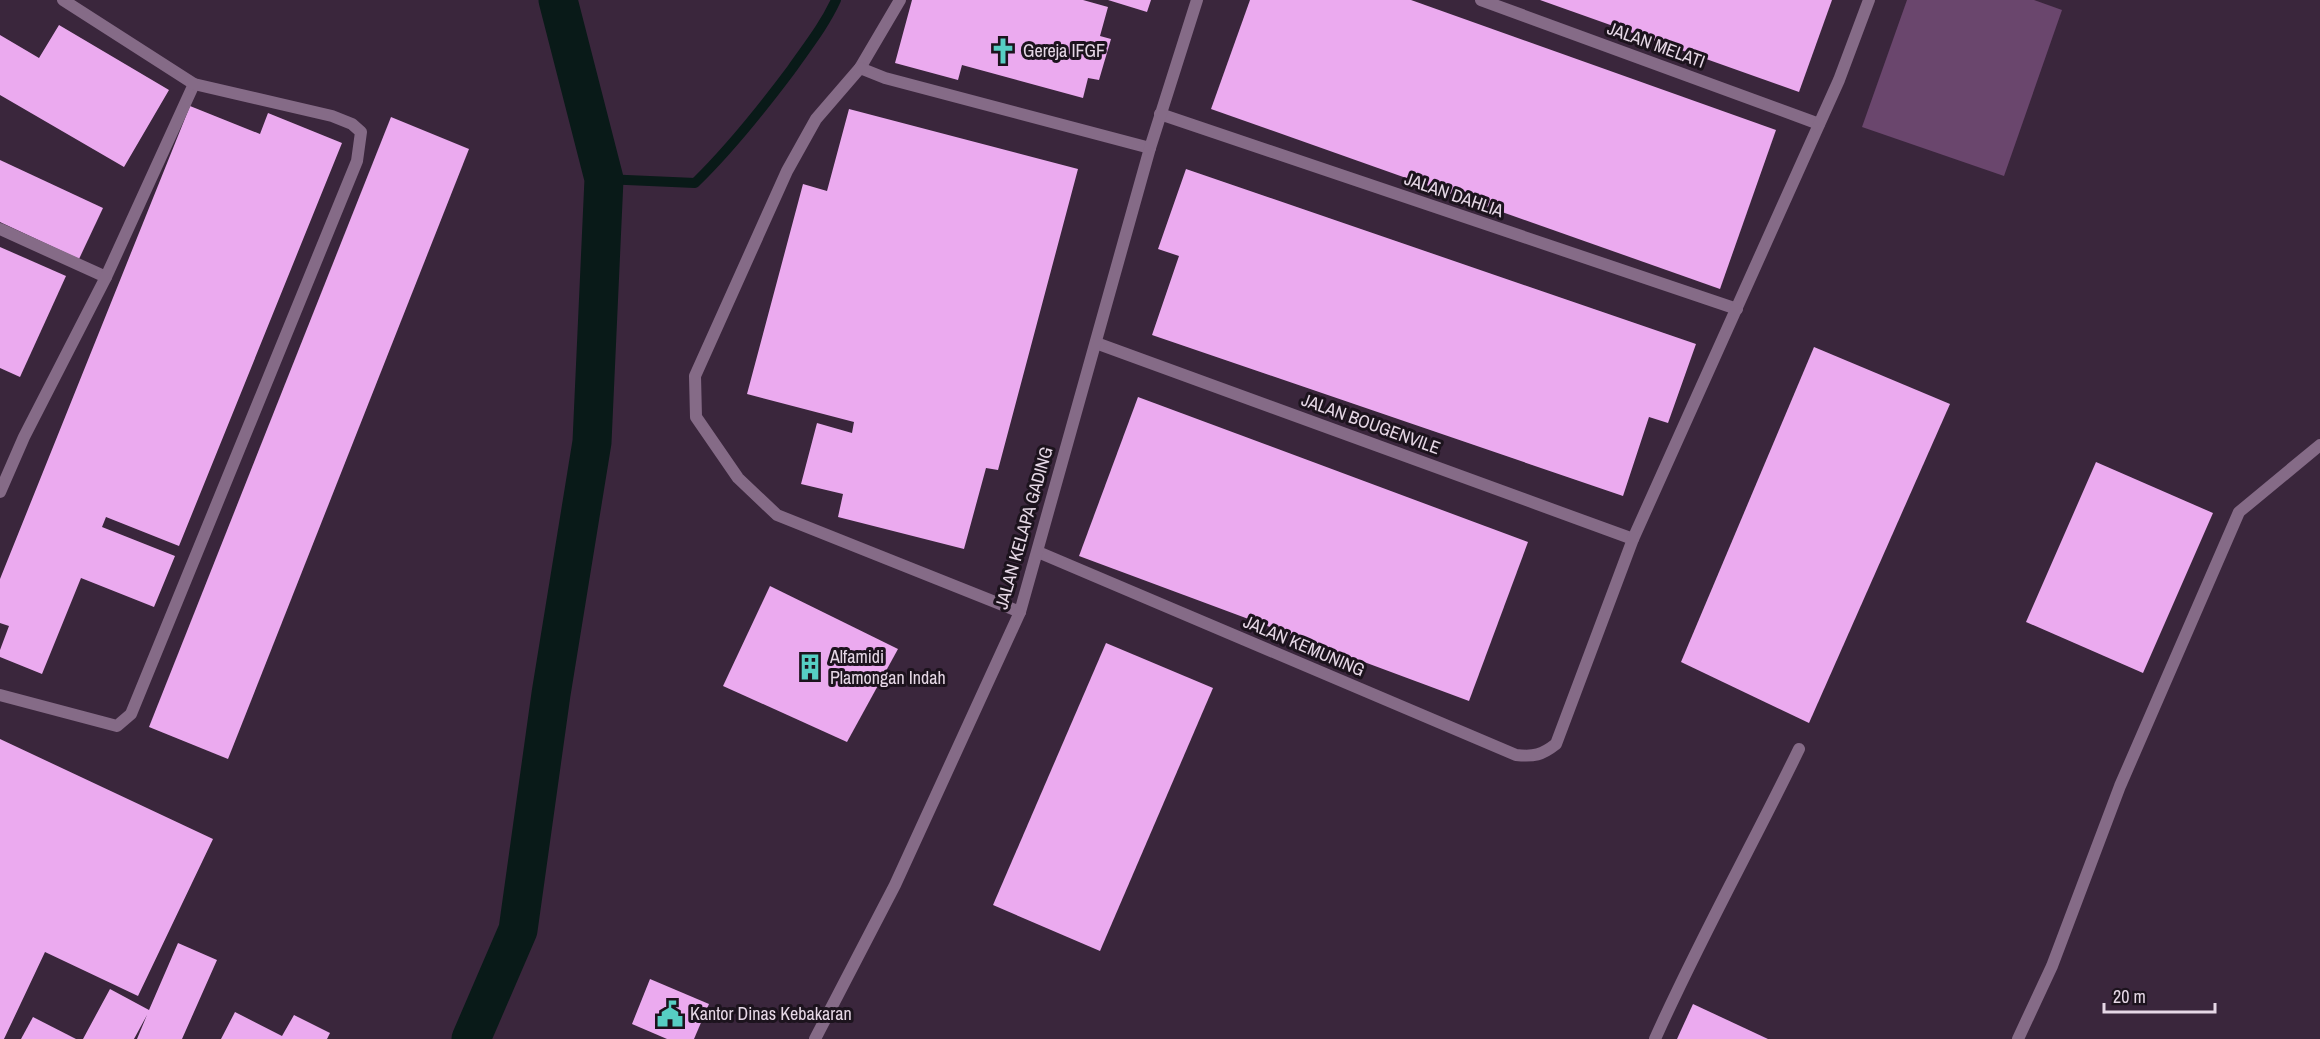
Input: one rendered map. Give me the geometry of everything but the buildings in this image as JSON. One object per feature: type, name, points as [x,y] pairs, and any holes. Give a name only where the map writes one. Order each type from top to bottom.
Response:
[{"type":"street","points":[[0,695],[117,726],[130,714],[357,161],[361,132],[352,124],[332,116],[194,84],[63,0]]},
{"type":"street","points":[[900,0],[860,68],[816,119],[787,171],[695,376],[696,417],[738,478],[777,515],[1020,612]]},
{"type":"street","name":"JALAN KELAPA GADING","points":[[814,1039],[895,885],[1020,612],[1150,148],[1197,0]]},
{"type":"street","name":"JALAN MELATI","points":[[1480,0],[1820,124]]},
{"type":"street","points":[[1633,539],[1820,124],[1869,0]]},
{"type":"street","points":[[860,68],[885,78],[1150,148]]},
{"type":"street","points":[[0,492],[24,437],[106,277],[194,84]]},
{"type":"street","name":"JALAN DAHLIA","points":[[1160,114],[1737,309]]},
{"type":"street","points":[[0,229],[106,277]]},
{"type":"street","name":"JALAN BOUGENVILE","points":[[1096,343],[1633,539]]},
{"type":"street","points":[[2018,1039],[2052,966],[2124,775],[2239,512],[2320,445]]},
{"type":"street","name":"JALAN KEMUNING","points":[[1038,552],[1516,755],[1536,757],[1556,744],[1633,539]]},
{"type":"street","points":[[1655,1039],[1688,966],[1759,830],[1798,749]]},
{"type":"shaded area","points":[[1907,0],[2034,0],[2062,10],[2004,176],[1862,127]]},
{"type":"waterway","points":[[471,1039],[518,930],[551,694],[592,442],[604,179],[558,0]]},
{"type":"waterway","points":[[604,179],[695,183],[733,142],[780,85],[815,36],[836,0]]},
{"type":"place","name":"Gereja IFGF","points":[[1003,51]]},
{"type":"place","name":"Alfamidi Plamongan Indah","points":[[810,667]]},
{"type":"place","name":"Kantor Dinas Kebakaran","points":[[670,1014]]}]
